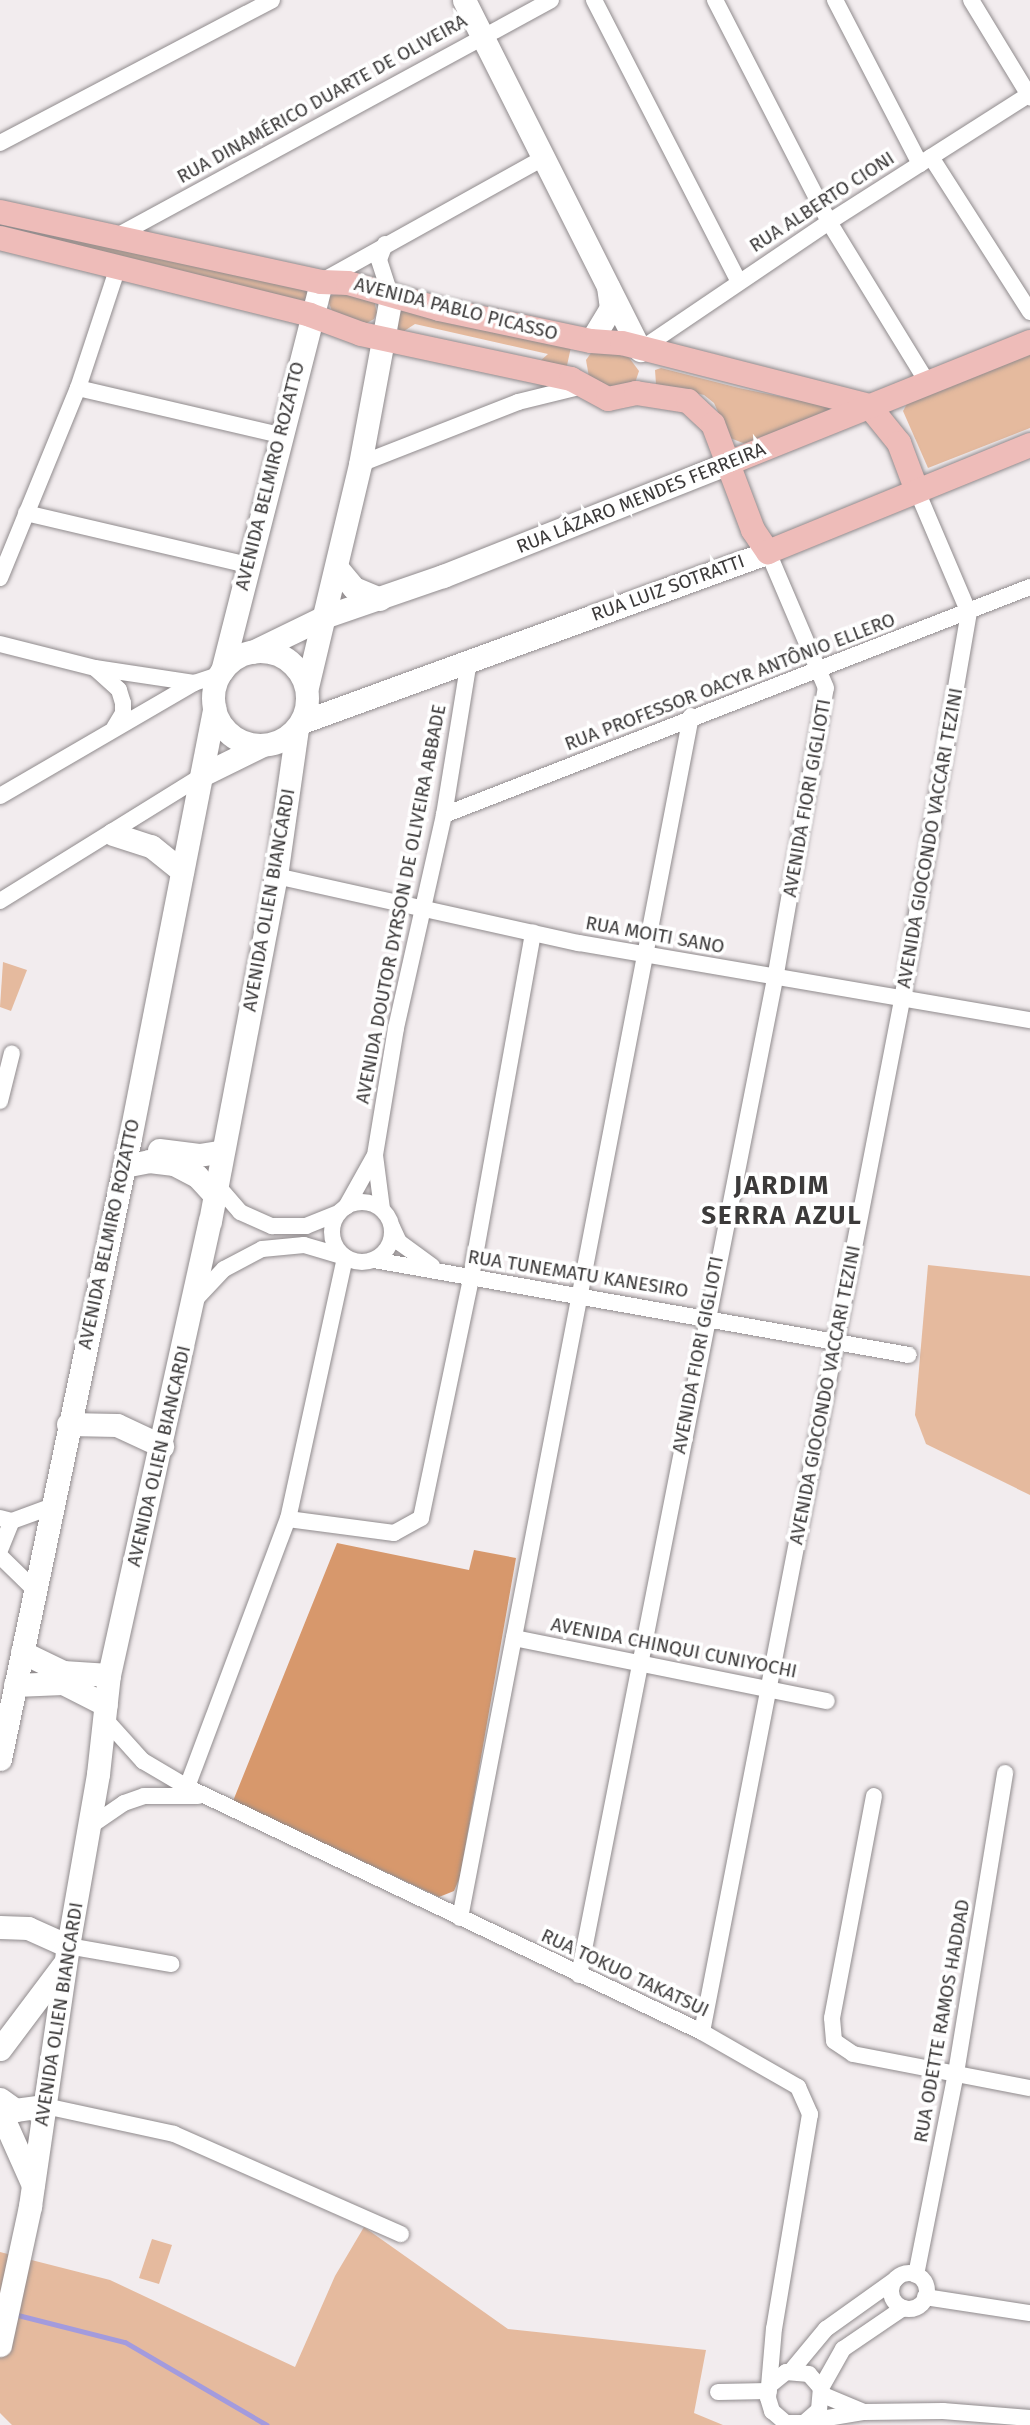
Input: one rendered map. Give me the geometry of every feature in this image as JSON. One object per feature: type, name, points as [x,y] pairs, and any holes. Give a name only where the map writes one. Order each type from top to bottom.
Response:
[{"type":"main road","name":"AVENIDA PABLO PICASSO","points":[[0,212],[321,282],[348,283],[391,297],[591,341],[622,343],[640,350],[869,407]]},
{"type":"main road","points":[[0,239],[310,315],[383,340],[577,382],[608,399],[636,393],[699,407],[713,424],[729,463]]},
{"type":"main road","points":[[577,382],[580,351],[591,341]]},
{"type":"main road","name":"RUA LÁZARO MENDES FERREIRA","points":[[729,463],[1030,342]]},
{"type":"main road","points":[[636,393],[645,363],[640,350]]},
{"type":"main road","points":[[869,407],[888,425],[917,491]]},
{"type":"main road","name":"RUA LUIZ SOTRATTI","points":[[768,552],[1030,445]]},
{"type":"main road","name":"AVENIDA FIORI GIGLIOTI","points":[[729,463],[753,530],[768,552]]},
{"type":"street","points":[[0,143],[272,0]]},
{"type":"street","points":[[464,0],[640,350]]},
{"type":"street","name":"RUA DINAMÉRICO DUARTE DE OLIVEIRA","points":[[115,237],[482,35],[551,0]]},
{"type":"street","points":[[594,0],[739,282]]},
{"type":"street","points":[[715,0],[829,222],[927,382]]},
{"type":"street","points":[[835,0],[925,161],[1030,312]]},
{"type":"street","points":[[971,0],[1030,96]]},
{"type":"street","name":"RUA ALBERTO CIONI","points":[[640,350],[829,222],[1030,96]]},
{"type":"street","points":[[321,282],[545,157]]},
{"type":"street","points":[[0,901],[113,834],[204,774],[261,746],[281,741],[299,725],[360,464],[391,297],[379,260],[385,244]]},
{"type":"street","points":[[0,578],[78,388],[118,267]]},
{"type":"street","points":[[591,341],[611,308],[607,281]]},
{"type":"street","name":"AVENIDA BELMIRO ROZATTO","points":[[220,673],[310,315],[321,282]]},
{"type":"street","points":[[360,464],[518,402],[577,382]]},
{"type":"street","points":[[78,388],[280,435]]},
{"type":"street","name":"RUA LÁZARO MENDES FERREIRA","points":[[252,652],[324,617],[380,599],[729,463]]},
{"type":"street","points":[[917,491],[969,613]]},
{"type":"street","points":[[26,513],[247,565]]},
{"type":"street","name":"RUA LUIZ SOTRATTI","points":[[299,725],[469,660],[768,552]]},
{"type":"street","name":"AVENIDA FIORI GIGLIOTI","points":[[579,1975],[705,1317],[775,979],[826,688],[768,552]]},
{"type":"street","points":[[337,568],[354,588],[380,599]]},
{"type":"street","name":"RUA PROFESSOR OACYR ANTÔNIO ELLERO","points":[[444,815],[691,716],[821,671],[1030,587]]},
{"type":"street","name":"AVENIDA GIOCONDO VACCARI TEZINI","points":[[702,2032],[902,1000],[969,613]]},
{"type":"street","points":[[0,645],[94,668],[194,683]]},
{"type":"street","points":[[0,796],[194,683],[220,673],[252,652],[276,653],[296,666],[307,687]]},
{"type":"street","name":"AVENIDA DOUTOR DYRSON DE OLIVEIRA ABBADE","points":[[382,1209],[375,1155],[396,1028],[425,910],[444,815],[469,660]]},
{"type":"street","points":[[94,668],[119,690],[123,703],[123,713],[112,730]]},
{"type":"street","points":[[220,673],[214,708],[223,728],[240,741],[261,746]]},
{"type":"street","name":"AVENIDA BELMIRO ROZATTO","points":[[0,1759],[73,1398],[130,1138],[182,871],[204,774],[214,708]]},
{"type":"street","points":[[460,1918],[691,716]]},
{"type":"street","name":"AVENIDA OLIEN BIANCARDI","points":[[1,2339],[35,2175],[66,1954],[89,1827],[109,1675],[164,1434],[223,1151],[276,876],[299,725]]},
{"type":"street","points":[[113,834],[151,846],[182,871]]},
{"type":"street","name":"RUA MOITI SANO","points":[[276,876],[533,933],[775,979],[1030,1018]]},
{"type":"street","points":[[288,1519],[394,1533],[421,1518],[471,1278],[533,933]]},
{"type":"street","points":[[0,1101],[12,1053]]},
{"type":"street","points":[[130,1138],[175,1153],[223,1151]]},
{"type":"street","name":"AVENIDA DOUTOR DYRSON DE OLIVEIRA ABBADE","points":[[342,1210],[375,1155]]},
{"type":"street","points":[[124,1166],[149,1161],[174,1164],[215,1189],[240,1212],[272,1226],[306,1226],[364,1202],[382,1209],[392,1226],[389,1246],[374,1260],[345,1257],[304,1245],[262,1249],[224,1269],[192,1303]]},
{"type":"street","points":[[187,1787],[288,1519],[345,1257],[332,1231],[342,1210]]},
{"type":"street","name":"RUA TUNEMATU KANESIRO","points":[[392,1226],[398,1242],[446,1273]]},
{"type":"street","name":"RUA TUNEMATU KANESIRO","points":[[374,1260],[471,1278],[580,1293],[909,1355]]},
{"type":"street","points":[[73,1398],[164,1434]]},
{"type":"street","points":[[68,1424],[117,1425],[164,1434]]},
{"type":"street","points":[[0,1550],[6,1520],[53,1506]]},
{"type":"street","points":[[0,1556],[35,1590]]},
{"type":"street","name":"AVENIDA CHINQUI CUNIYOCHI","points":[[514,1638],[768,1686],[827,1701]]},
{"type":"street","points":[[22,1652],[63,1672],[109,1675]]},
{"type":"street","points":[[15,1685],[64,1683],[106,1712]]},
{"type":"street","name":"RUA TOKUO TAKATSUI","points":[[106,1712],[143,1761],[187,1787],[702,2032],[798,2087],[808,2104],[774,2328],[770,2388]]},
{"type":"street","name":"RUA ODETTE RAMOS HADDAD","points":[[916,2275],[956,2073],[1005,1773]]},
{"type":"street","name":"RUA TOKUO TAKATSUI","points":[[89,1827],[124,1803],[144,1796],[164,1793],[207,1797]]},
{"type":"street","points":[[874,1797],[832,2018],[834,2041],[853,2054],[1030,2088]]},
{"type":"street","points":[[0,1927],[28,1928],[66,1954],[171,1965]]},
{"type":"street","points":[[0,2049],[66,1954]]},
{"type":"street","points":[[0,2099],[15,2110],[45,2106],[174,2134],[401,2234]]},
{"type":"street","name":"AVENIDA OLIEN BIANCARDI","points":[[0,2111],[35,2175]]},
{"type":"street","points":[[805,2423],[819,2410],[822,2391],[844,2349],[903,2308],[916,2307],[925,2297],[925,2284],[916,2275],[896,2279],[826,2329],[770,2388],[721,2392],[775,2418],[805,2423],[864,2412],[943,2411],[1030,2418]]},
{"type":"street","points":[[896,2279],[891,2292],[903,2308]]},
{"type":"street","points":[[925,2297],[1030,2314]]},
{"type":"street","points":[[774,2328],[788,2371]]},
{"type":"street","points":[[826,2329],[844,2349]]},
{"type":"street","points":[[788,2371],[809,2374],[822,2391],[864,2412]]},
{"type":"street","points":[[770,2388],[775,2418]]},
{"type":"shaded area","points":[[0,220],[314,289],[308,306],[0,231]]},
{"type":"shaded area","points":[[342,291],[374,300],[377,313],[374,319],[365,324],[334,316],[327,298]]},
{"type":"shaded area","points":[[401,307],[571,347],[566,370],[539,362],[548,354],[415,324],[401,333],[397,327]]},
{"type":"shaded area","points":[[625,352],[639,371],[635,383],[618,392],[589,377],[586,360],[591,353]]},
{"type":"shaded area","points":[[1030,354],[1030,428],[928,468],[903,411],[908,402]]},
{"type":"shaded area","points":[[661,368],[739,388],[836,408],[751,444],[743,443],[730,438],[714,403],[704,395],[656,384],[655,370]]},
{"type":"shaded area","points":[[3,962],[27,970],[11,1011],[0,1007]]},
{"type":"shaded area","points":[[928,1265],[1030,1276],[1030,1495],[926,1444],[915,1415]]},
{"type":"shaded area","points":[[337,1543],[469,1570],[474,1550],[516,1558],[460,1877],[454,1891],[439,1897],[233,1801]]},
{"type":"shaded area","points":[[364,2227],[508,2329],[706,2350],[694,2413],[723,2425],[12,2425],[0,2413],[0,2252],[110,2280],[295,2367],[335,2276]]},
{"type":"shaded area","points":[[152,2239],[172,2245],[159,2284],[139,2278]]},
{"type":"waterway","points":[[14,2314],[125,2342],[267,2425]]},
{"type":"district","name":"JARDIM SERRA AZUL","points":[[782,1201]]}]
